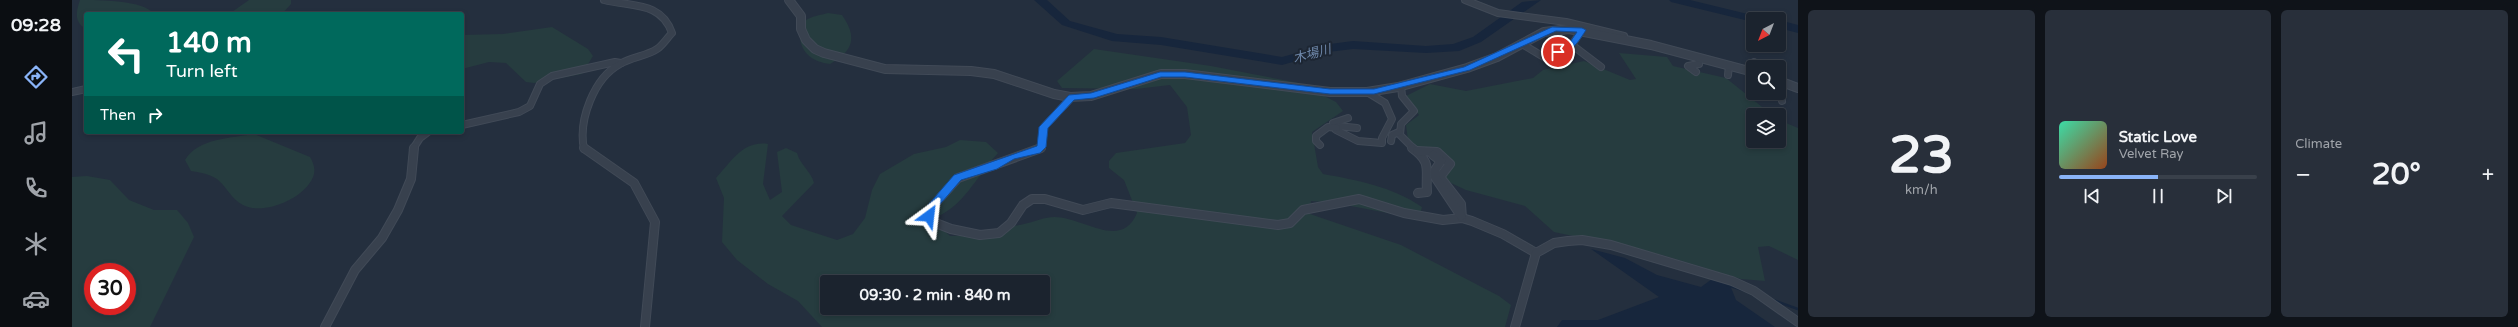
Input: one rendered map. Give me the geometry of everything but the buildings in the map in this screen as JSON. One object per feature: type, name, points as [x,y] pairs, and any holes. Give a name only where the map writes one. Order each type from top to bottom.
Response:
[{"type":"street","points":[[604,0],[650,5],[666,14],[670,20],[672,33],[657,49],[622,63],[609,71],[600,82],[585,110],[581,135],[584,149],[634,183],[643,196],[654,222],[645,327]]},
{"type":"street","points":[[788,0],[801,16],[801,29],[806,40],[815,49],[824,53],[885,69],[904,72],[971,71],[994,74],[1054,94],[1072,97],[1091,96],[1160,74],[1185,74],[1330,92],[1367,92],[1401,86],[1467,68],[1555,29],[1582,30],[1633,45],[1651,45]]},
{"type":"street","points":[[1465,0],[1490,10],[1525,17],[1557,20],[1632,38],[1651,45],[1746,70]]},
{"type":"street","points":[[1558,55],[1572,45],[1582,30]]},
{"type":"street","points":[[1522,44],[1547,59]]},
{"type":"street","points":[[1572,45],[1601,67]]},
{"type":"street","points":[[1696,72],[1688,66],[1699,64],[1698,57]]},
{"type":"street","points":[[464,125],[519,112],[530,106],[540,84],[552,76],[614,62],[622,63]]},
{"type":"street","points":[[1728,75],[1729,65]]},
{"type":"street","points":[[1786,84],[1798,88]]},
{"type":"street","points":[[1391,141],[1392,135],[1399,131],[1414,111],[1402,96],[1401,86]]},
{"type":"street","points":[[72,92],[84,89]]},
{"type":"street","points":[[1337,128],[1342,135],[1353,140],[1378,144],[1382,143],[1382,138],[1392,119],[1385,103],[1367,92]]},
{"type":"street","points":[[1072,97],[1044,127],[1042,147],[1037,151],[1011,157],[994,166],[958,178],[931,208],[929,216],[933,222],[951,229],[980,235],[999,233],[1011,223],[1023,205],[1032,199],[1045,199],[1083,210],[1111,203],[1278,225],[1290,224],[1303,210],[1359,199],[1404,213],[1443,220],[1462,218],[1503,234],[1536,253]]},
{"type":"street","points":[[1320,146],[1316,141],[1316,136],[1328,127],[1348,118]]},
{"type":"street","points":[[1328,127],[1337,128],[1345,126],[1357,128]]},
{"type":"street","points":[[1388,126],[1399,131],[1400,136],[1426,159],[1428,167],[1425,181],[1427,192],[1418,193]]},
{"type":"street","points":[[325,327],[334,315],[356,268],[378,244],[398,212],[413,170],[412,148],[417,139],[425,134]]},
{"type":"street","points":[[1419,153],[1430,154],[1441,161],[1435,170],[1435,177],[1462,218]]},
{"type":"street","points":[[1515,327],[1536,253],[1554,243],[1582,240],[1611,245],[1679,264],[1755,291],[1798,322]]},
{"type":"green space","points":[[80,0],[109,1],[131,3],[149,9],[152,12],[84,12],[84,28],[78,20]]},
{"type":"green space","points":[[249,0],[291,0],[291,4],[284,12],[232,12]]},
{"type":"green space","points":[[828,13],[842,15],[847,23],[851,37],[851,43],[848,49],[838,59],[830,64],[818,61],[809,56],[802,47],[800,35],[801,28],[807,19]]},
{"type":"green space","points":[[552,27],[588,49],[593,56],[582,74],[534,83],[526,82],[506,63],[489,62],[464,68],[464,35],[503,34]]},
{"type":"green space","points":[[1094,49],[1211,66],[1299,83],[1336,102],[1343,111],[1312,132],[1318,167],[1323,174],[1387,189],[1422,207],[1419,219],[1335,203],[1311,201],[1310,214],[1401,245],[1499,296],[1511,305],[1505,327],[822,327],[798,301],[768,284],[737,260],[722,242],[724,198],[716,178],[738,154],[751,145],[759,144],[768,144],[763,184],[770,200],[782,192],[777,152],[786,148],[797,153],[800,161],[813,179],[814,183],[782,216],[791,225],[837,240],[853,234],[865,218],[872,190],[880,174],[914,154],[946,147],[960,140],[986,142],[998,153],[968,191],[953,207],[932,219],[950,236],[989,232],[1044,218],[1054,217],[1066,218],[1101,229],[1112,231],[1122,230],[1130,224],[1137,213],[1124,180],[1109,168],[1109,161],[1116,153],[1185,143],[1191,135],[1187,107],[1170,85],[1136,89],[1062,88],[1057,81]]},
{"type":"green space","points":[[1619,53],[1667,57],[1673,66],[1726,78],[1746,94],[1746,100],[1753,100],[1763,108],[1746,108],[1746,148],[1786,148],[1786,123],[1798,128],[1798,260],[1769,246],[1758,247],[1765,281],[1741,279],[1662,255],[1554,232],[1525,206],[1466,190],[1451,183],[1437,169],[1431,156],[1408,140],[1406,125],[1419,115],[1406,96],[1430,84],[1466,91],[1533,78],[1543,70],[1584,61],[1630,80],[1636,79]]},
{"type":"green space","points":[[254,134],[310,157],[313,164],[314,174],[309,184],[296,196],[279,205],[251,208],[243,205],[236,200],[217,179],[191,171],[185,160],[198,147],[207,143],[226,138]]},
{"type":"green space","points":[[87,176],[110,180],[129,200],[154,210],[177,210],[188,223],[194,237],[150,327],[72,327],[72,177]]},
{"type":"water","points":[[1591,249],[1625,258],[1657,275],[1701,287],[1712,279],[1730,285],[1736,300],[1775,327],[1557,327],[1562,320],[1598,320],[1659,297]]},
{"type":"waterway","name":"木場川","points":[[1040,0],[1066,23],[1116,38],[1161,41],[1282,61],[1298,58],[1330,48],[1353,45],[1426,50],[1454,48],[1477,40],[1526,4],[1535,0]]},
{"type":"waterway","name":"木場川","points":[[1675,0],[1746,17]]},
{"type":"waterway","name":"木場川","points":[[1786,26],[1798,29]]},
{"type":"waterway","points":[[1727,285],[1743,290]]},
{"type":"waterway","points":[[1773,300],[1798,309]]},
{"type":"route","points":[[929,216],[931,208],[958,178],[965,175],[974,174],[1011,157],[1037,151],[1042,147],[1044,127],[1072,97],[1091,96],[1160,74],[1185,74],[1330,92],[1374,92],[1467,68],[1497,57],[1544,32],[1555,29],[1569,28],[1582,30],[1571,46],[1558,52]]}]
